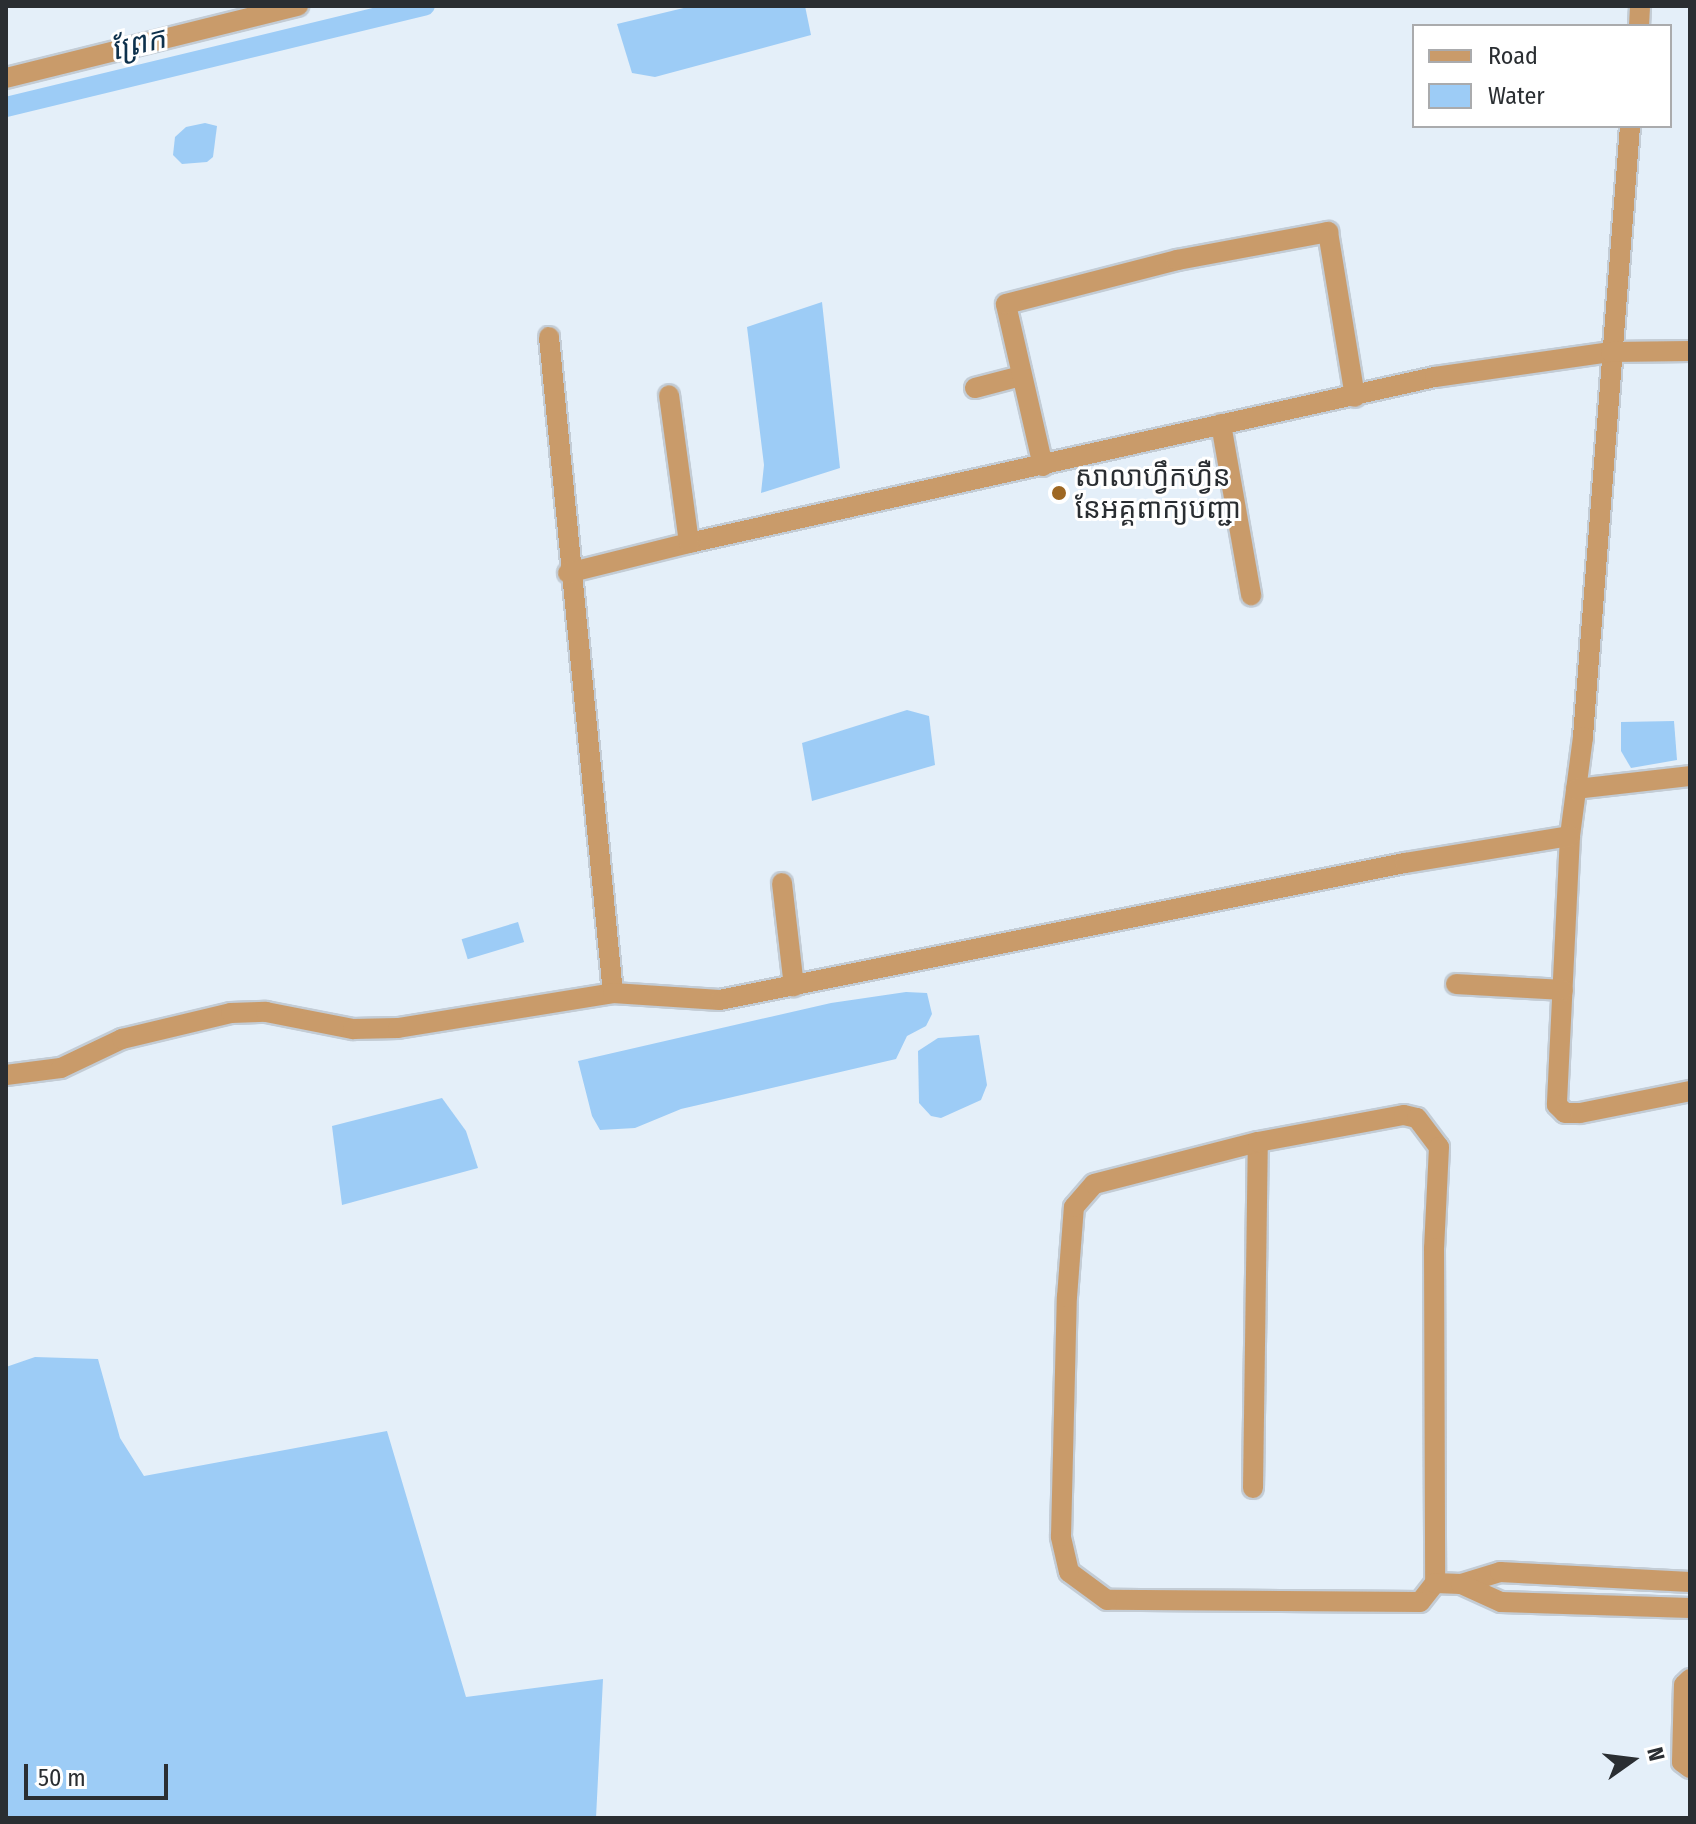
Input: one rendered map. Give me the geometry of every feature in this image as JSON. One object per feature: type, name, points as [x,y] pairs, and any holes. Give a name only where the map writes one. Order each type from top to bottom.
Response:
[{"type":"street","points":[[6,78],[298,6]]},
{"type":"street","points":[[1630,128],[1570,836],[1557,1105],[1565,1113],[1604,1110],[1690,1091]]},
{"type":"street","points":[[1043,466],[1004,309],[1011,300],[1321,231],[1333,242],[1355,397]]},
{"type":"street","points":[[549,337],[568,573],[613,993]]},
{"type":"street","points":[[568,573],[1221,424],[1518,362],[1611,352],[1690,351]]},
{"type":"street","points":[[975,388],[1021,376]]},
{"type":"street","points":[[669,395],[689,543]]},
{"type":"street","points":[[1221,424],[1251,595]]},
{"type":"street","points":[[1576,789],[1690,776]]},
{"type":"street","points":[[6,1075],[61,1068],[122,1039],[231,1013],[266,1012],[353,1029],[398,1028],[613,993],[720,1000],[1405,863],[1570,836]]},
{"type":"street","points":[[782,883],[794,986]]},
{"type":"street","points":[[1456,984],[1563,990]]},
{"type":"street","points":[[1404,1115],[1417,1118],[1439,1147],[1434,1248],[1435,1583],[1420,1602],[1107,1600],[1069,1572],[1061,1536],[1074,1207],[1094,1184],[1110,1176],[1258,1142],[1404,1115]]},
{"type":"street","points":[[1253,1488],[1258,1142]]},
{"type":"street","points":[[1435,1583],[1461,1584],[1500,1572],[1690,1582]]},
{"type":"street","points":[[1461,1584],[1501,1602],[1690,1608]]},
{"type":"street","points":[[1690,1679],[1684,1685],[1682,1762],[1690,1768]]},
{"type":"water","points":[[692,6],[805,6],[811,35],[655,77],[632,73],[617,24]]},
{"type":"water","points":[[205,123],[217,126],[213,157],[207,162],[182,164],[173,155],[175,137],[186,127]]},
{"type":"water","points":[[822,302],[840,468],[761,493],[764,465],[747,327]]},
{"type":"water","points":[[907,710],[929,716],[935,765],[812,801],[802,743]]},
{"type":"water","points":[[1674,721],[1677,760],[1631,768],[1621,751],[1621,722]]},
{"type":"water","points":[[518,922],[524,942],[468,959],[462,939]]},
{"type":"water","points":[[906,992],[927,993],[932,1014],[926,1026],[907,1036],[896,1059],[681,1109],[635,1128],[600,1130],[592,1116],[578,1061],[831,1003]]},
{"type":"water","points":[[979,1035],[987,1085],[981,1100],[941,1118],[931,1116],[919,1103],[918,1051],[938,1038]]},
{"type":"water","points":[[442,1098],[466,1131],[478,1168],[342,1205],[332,1126]]},
{"type":"water","points":[[35,1357],[98,1359],[120,1438],[144,1476],[387,1431],[466,1697],[603,1679],[596,1818],[6,1818],[6,1367]]},
{"type":"waterway","name":"ព្រែក","points":[[6,107],[425,6]]},
{"type":"place","name":"សាលាហ្វឹកហ្វឺន នែអគ្គពាក្យបញ្ជា","points":[[1059,493]]}]
